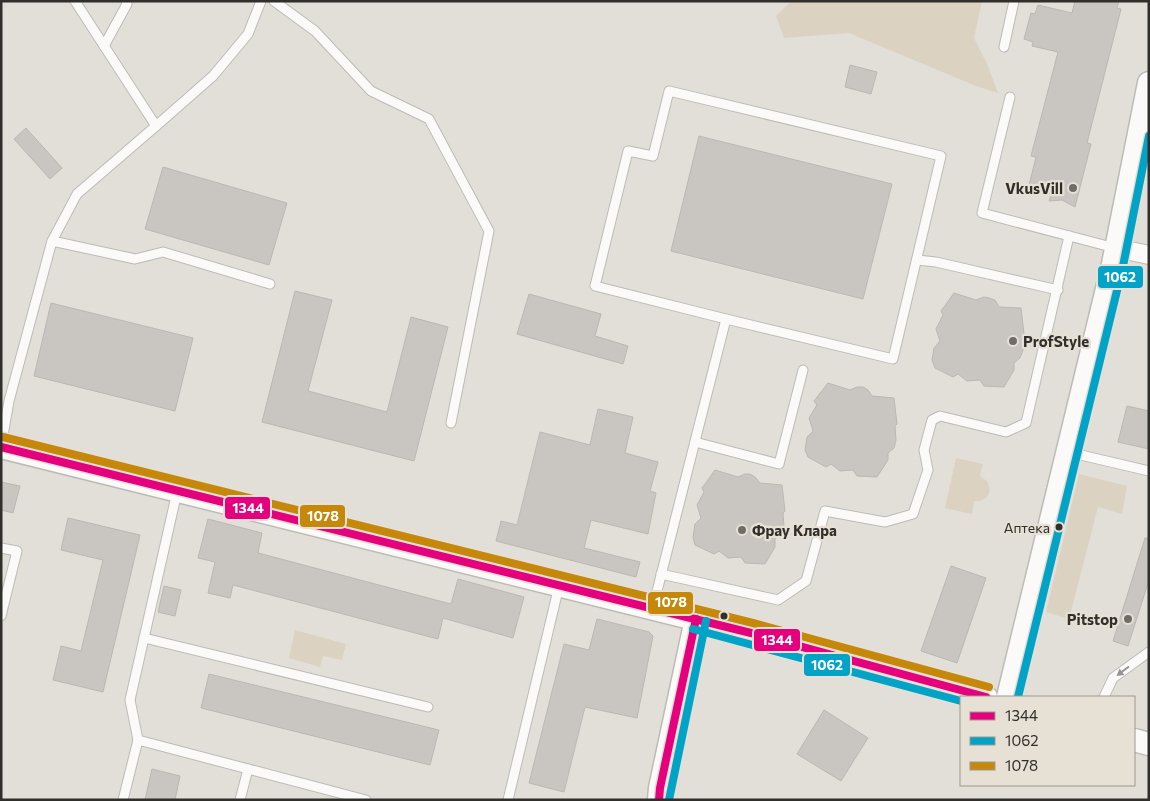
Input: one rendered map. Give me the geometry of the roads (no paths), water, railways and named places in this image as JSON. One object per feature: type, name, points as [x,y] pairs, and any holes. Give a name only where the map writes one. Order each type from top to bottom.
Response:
[{"type":"street","points":[[1008,696],[1116,248],[1148,88]]},
{"type":"street","points":[[1116,248],[1149,255]]},
{"type":"street","points":[[1,447],[696,619],[982,696]]},
{"type":"street","points":[[659,800],[696,619]]},
{"type":"street","points":[[1135,740],[1149,744]]},
{"type":"lane","points":[[74,1],[156,126]]},
{"type":"lane","points":[[104,46],[127,4],[126,1]]},
{"type":"lane","points":[[1,447],[9,401],[52,241],[77,194],[213,76],[248,34],[261,1]]},
{"type":"lane","points":[[274,1],[315,30],[371,92],[430,119],[489,230],[451,423]]},
{"type":"lane","points":[[1004,46],[1014,1]]},
{"type":"lane","points":[[669,91],[941,156],[893,359],[726,319],[595,286],[628,151],[653,156],[669,91]]},
{"type":"lane","points":[[1010,96],[982,212],[1116,248]]},
{"type":"lane","points":[[661,574],[778,600],[806,581],[825,511],[885,522],[913,514],[928,470],[924,450],[932,420],[940,416],[1006,432],[1026,423],[1069,236]]},
{"type":"lane","points":[[52,241],[135,259],[163,252],[270,284]]},
{"type":"lane","points":[[917,260],[936,262],[1058,290]]},
{"type":"lane","points":[[652,608],[726,319]]},
{"type":"lane","points":[[694,442],[779,464],[803,370]]},
{"type":"lane","points":[[1068,452],[1149,471]]},
{"type":"lane","points":[[123,800],[138,740],[130,700],[178,490]]},
{"type":"lane","points":[[1,548],[17,552],[1,616]]},
{"type":"lane","points":[[508,800],[559,585]]},
{"type":"lane","points":[[144,638],[428,707]]},
{"type":"lane","points":[[1104,696],[1113,678],[1149,652]]},
{"type":"lane","points":[[138,740],[366,800]]},
{"type":"lane","points":[[240,800],[248,769]]},
{"type":"place","name":"VkusVill","points":[[1073,188]]},
{"type":"place","name":"ProfStyle","points":[[1013,341]]},
{"type":"place","name":"Аптека","points":[[1059,527]]},
{"type":"place","name":"Фрау Клара","points":[[742,530]]},
{"type":"place","name":"Pitstop","points":[[1128,619]]}]
